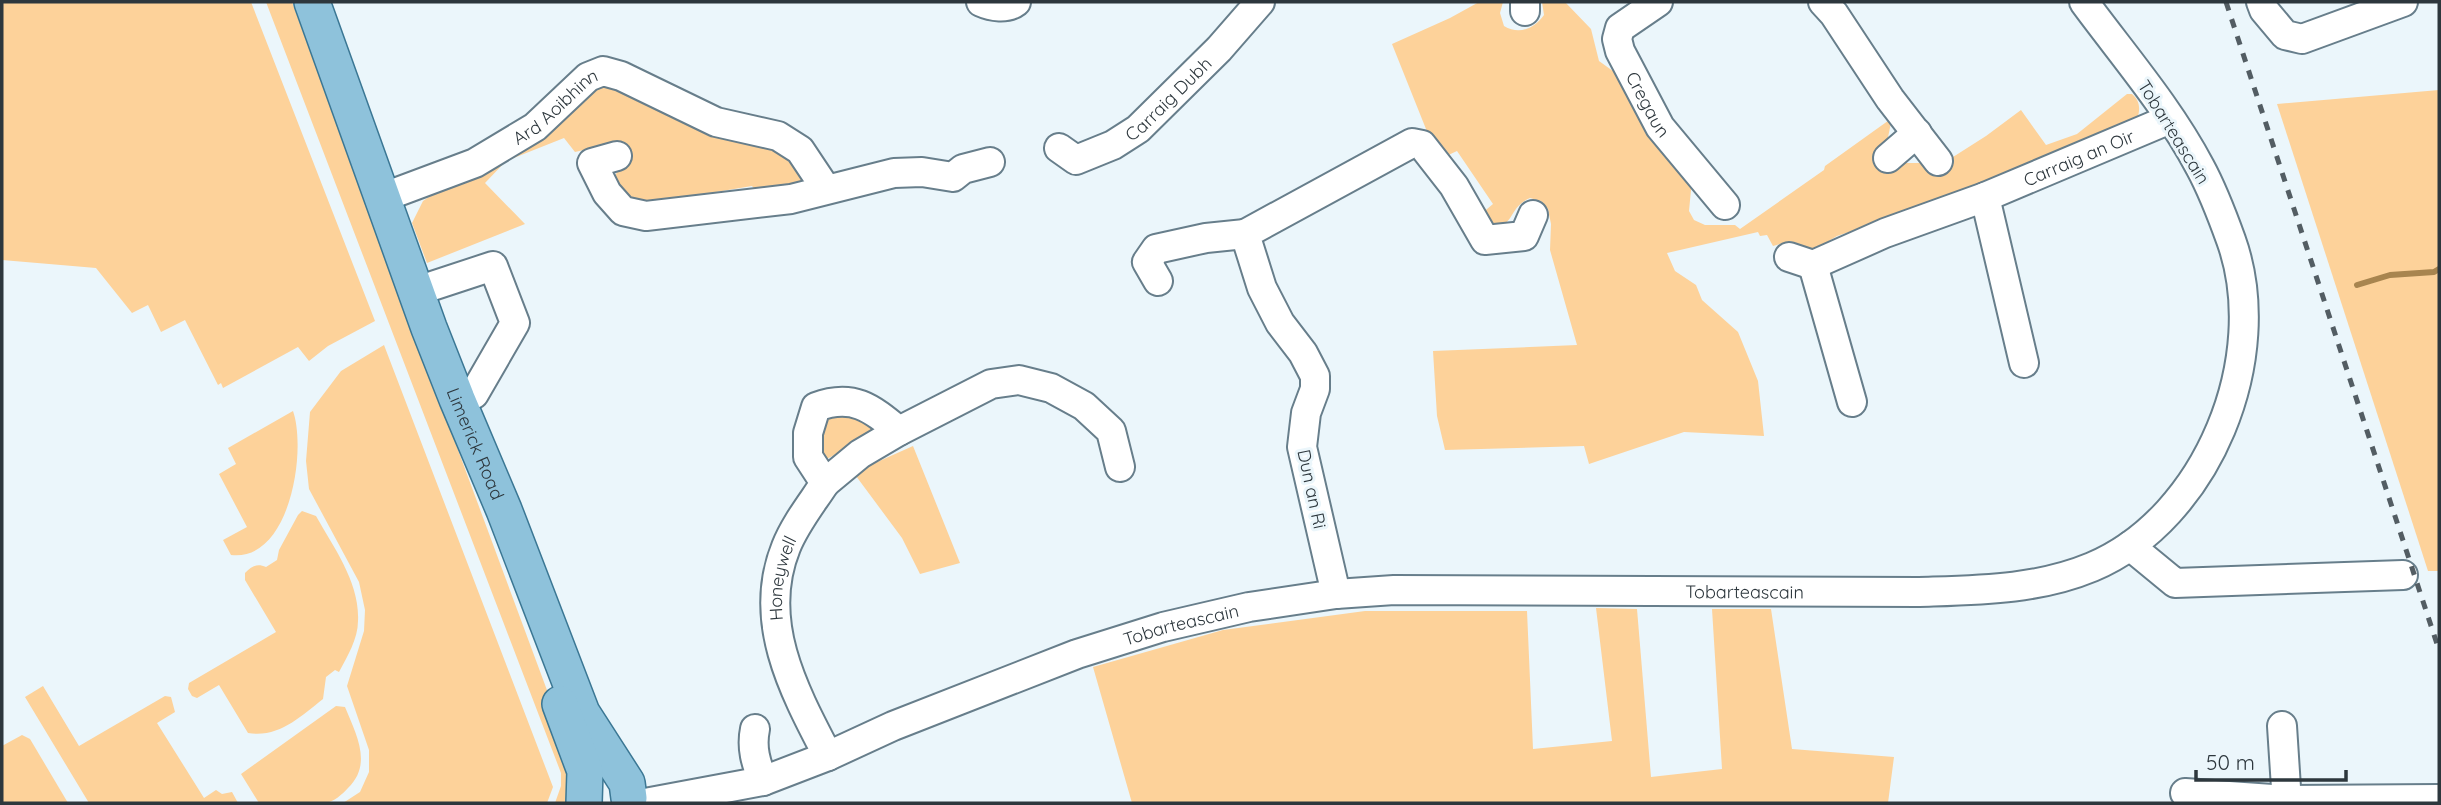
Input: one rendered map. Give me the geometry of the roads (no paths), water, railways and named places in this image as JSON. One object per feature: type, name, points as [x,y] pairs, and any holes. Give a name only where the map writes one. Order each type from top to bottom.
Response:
[{"type":"main road","points":[[312,2],[457,399]]},
{"type":"main road","name":"Limerick Road","points":[[457,399],[504,510],[582,713],[637,802]]},
{"type":"main road","name":"Limerick Road","points":[[457,399],[489,513],[585,771],[584,803]]},
{"type":"main road","points":[[595,803],[617,795],[637,802]]},
{"type":"street","points":[[981,2],[990,6],[1011,6],[1016,2]]},
{"type":"street","name":"Carraig Dubh","points":[[1059,148],[1076,160],[1113,145],[1138,129],[1219,49],[1260,2]]},
{"type":"street","name":"Cregaun","points":[[1657,2],[1620,28],[1617,39],[1620,51],[1660,127],[1725,205]]},
{"type":"street","points":[[1823,2],[1834,14],[1890,99],[1938,161]]},
{"type":"street","name":"Tobarteascain","points":[[713,803],[893,726],[1077,654],[1175,624],[1249,607],[1336,594],[1394,590],[1919,592],[2001,589],[2053,580],[2093,567],[2130,546],[2183,498],[2213,447],[2226,416],[2239,366],[2245,316],[2241,272],[2232,242],[2200,167],[2170,119],[2084,2]]},
{"type":"street","points":[[2261,2],[2264,10],[2285,35],[2302,39],[2403,2]]},
{"type":"street","name":"Ard Aoibhinn","points":[[384,197],[475,163],[535,127],[588,77],[603,71],[621,76],[716,122],[778,136],[800,150],[826,189]]},
{"type":"street","name":"Carraig an Oir","points":[[1852,402],[1801,261],[1985,197],[2170,119]]},
{"type":"street","points":[[1888,158],[1917,133]]},
{"type":"street","points":[[1158,281],[1147,262],[1156,249],[1206,238],[1245,234],[1412,143],[1422,145],[1446,176],[1485,240],[1524,236],[1533,215]]},
{"type":"street","points":[[617,156],[592,163],[607,193],[623,211],[646,216],[791,199],[894,173],[922,172],[953,177],[963,169],[990,162]]},
{"type":"street","points":[[1985,197],[2024,363]]},
{"type":"street","name":"Dun an Ri","points":[[1245,234],[1262,288],[1280,323],[1303,353],[1315,376],[1315,389],[1306,413],[1301,447],[1336,594]]},
{"type":"street","points":[[417,291],[493,266],[515,323],[474,394],[457,399]]},
{"type":"street","name":"Honeywell","points":[[828,756],[797,696],[777,639],[775,606],[785,547],[825,483],[860,454],[899,431],[991,384],[1019,380],[1051,388],[1084,406],[1111,431],[1120,467]]},
{"type":"street","points":[[825,483],[808,457],[808,433],[816,407],[832,401],[854,401],[876,411],[899,431]]},
{"type":"street","points":[[2130,546],[2175,583],[2403,575]]},
{"type":"street","points":[[2282,726],[2287,802]]},
{"type":"street","points":[[755,729],[752,742],[760,782]]},
{"type":"street","name":"Tobarteascain","points":[[637,802],[760,782]]},
{"type":"street","points":[[2185,793],[2287,802],[2439,799]]},
{"type":"waterway","points":[[2357,285],[2390,275],[2434,272],[2439,269]]},
{"type":"railway","points":[[2226,2],[2439,650]]}]
